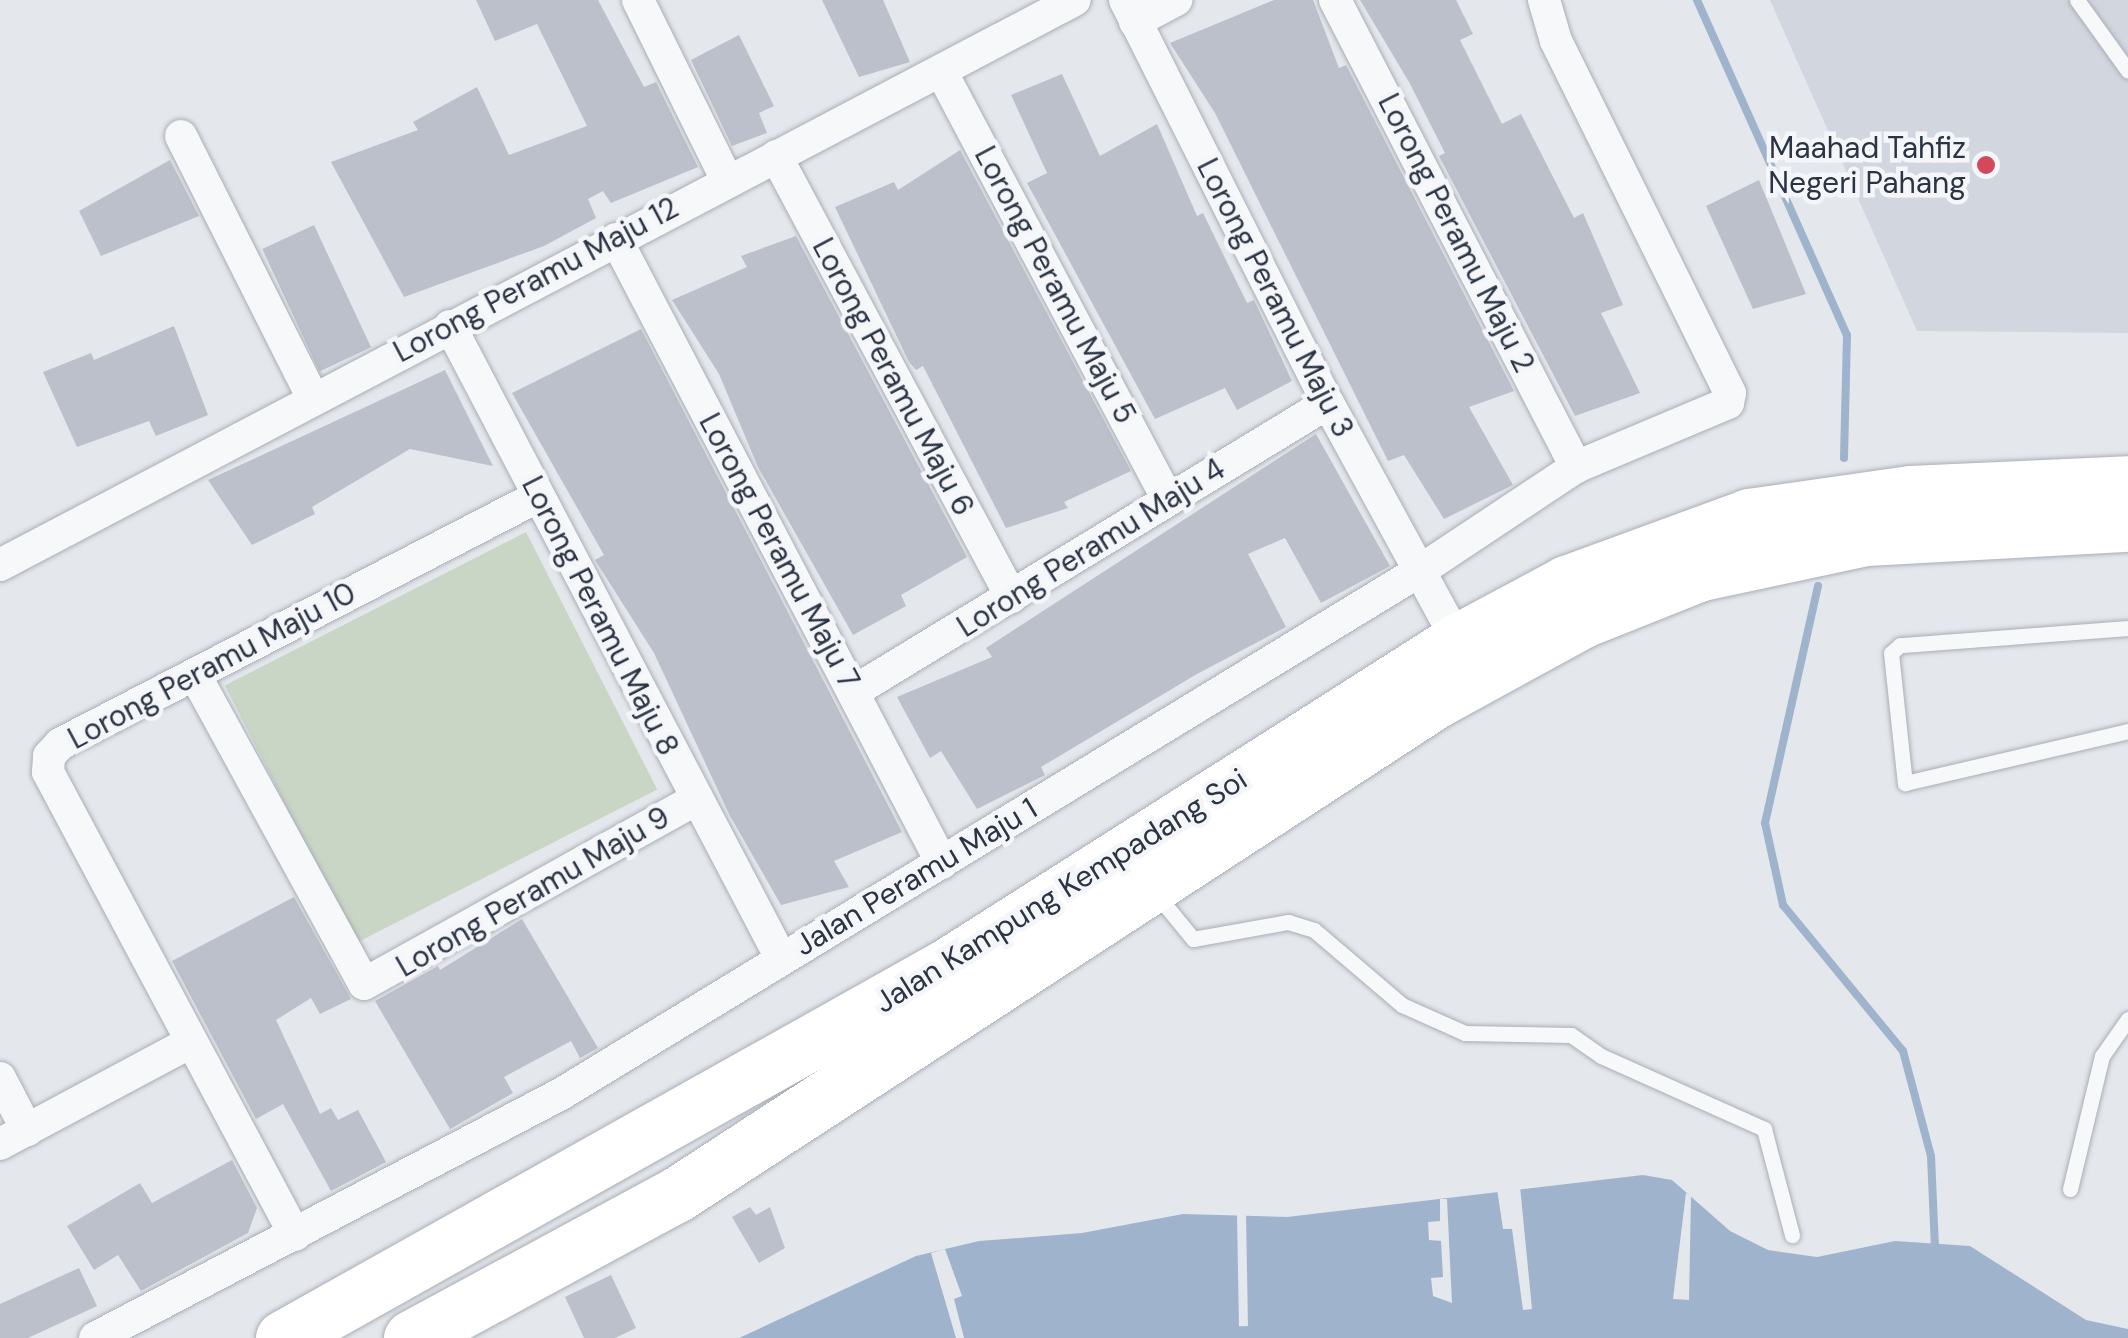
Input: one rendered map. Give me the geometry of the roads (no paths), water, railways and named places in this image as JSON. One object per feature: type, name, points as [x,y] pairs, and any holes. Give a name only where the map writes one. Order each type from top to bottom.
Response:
[{"type":"highway","points":[[1862,518],[2128,483]]},
{"type":"highway","points":[[1862,518],[2128,524]]},
{"type":"highway","name":"Jalan Kampung Kempadang Soi","points":[[283,1338],[948,966],[1458,641],[1626,556],[1757,539],[1862,518]]},
{"type":"highway","name":"Jalan Kampung Kempadang Soi","points":[[411,1338],[620,1228],[1148,883],[1524,650],[1686,578],[1757,539]]},
{"type":"highway","points":[[590,1166],[631,1162],[650,1170],[649,1191],[620,1228]]},
{"type":"street","points":[[638,0],[727,180]]},
{"type":"street","name":"Lorong Peramu Maju 12","points":[[0,566],[312,396],[1075,0]]},
{"type":"street","points":[[1130,11],[1176,0]]},
{"type":"street","name":"Lorong Peramu Maju 2","points":[[1335,0],[1576,467]]},
{"type":"street","name":"Jalan Peramu Maju 1","points":[[95,1338],[562,1094],[1418,572],[1576,467],[1728,403],[1730,393],[1556,41],[1544,0]]},
{"type":"street","name":"Lorong Peramu Maju 3","points":[[1130,11],[1328,403],[1458,641]]},
{"type":"street","name":"Lorong Peramu Maju 5","points":[[941,70],[1168,500]]},
{"type":"street","points":[[181,136],[312,396]]},
{"type":"street","name":"Lorong Peramu Maju 6","points":[[776,156],[1012,598]]},
{"type":"street","name":"Lorong Peramu Maju 7","points":[[616,239],[942,864]]},
{"type":"street","name":"Lorong Peramu Maju 8","points":[[450,326],[781,958]]},
{"type":"street","name":"Lorong Peramu Maju 4","points":[[853,692],[1328,403]]},
{"type":"street","name":"Lorong Peramu Maju 10","points":[[295,1235],[189,1044],[48,772],[49,756],[60,744],[538,497]]},
{"type":"street","name":"Lorong Peramu Maju 9","points":[[195,674],[364,984],[695,800]]},
{"type":"street","points":[[0,1078],[14,1137],[189,1044]]},
{"type":"lane","points":[[2077,0],[2128,71]]},
{"type":"lane","points":[[2128,628],[1900,645],[1892,654],[1905,783],[2128,731]]},
{"type":"lane","points":[[1148,883],[1193,939],[1288,922],[1314,930],[1402,1005],[1464,1033],[1571,1035],[1600,1056],[1764,1129],[1792,1236]]},
{"type":"lane","points":[[2070,1189],[2094,1082],[2128,1018]]},
{"type":"water","points":[[1643,1175],[1672,1180],[1730,1231],[1768,1250],[1817,1257],[1895,1241],[1970,1246],[2086,1320],[2128,1329],[2128,1338],[739,1338],[916,1256],[979,1241],[1082,1233],[1183,1214],[1287,1217]]},
{"type":"waterway","points":[[1697,0],[1847,335],[1844,458]]},
{"type":"waterway","points":[[1818,586],[1765,823],[1783,905],[1903,1051],[1931,1156],[1935,1246]]},
{"type":"place","name":"Maahad Tahfiz Negeri Pahang","points":[[1986,165]]}]
